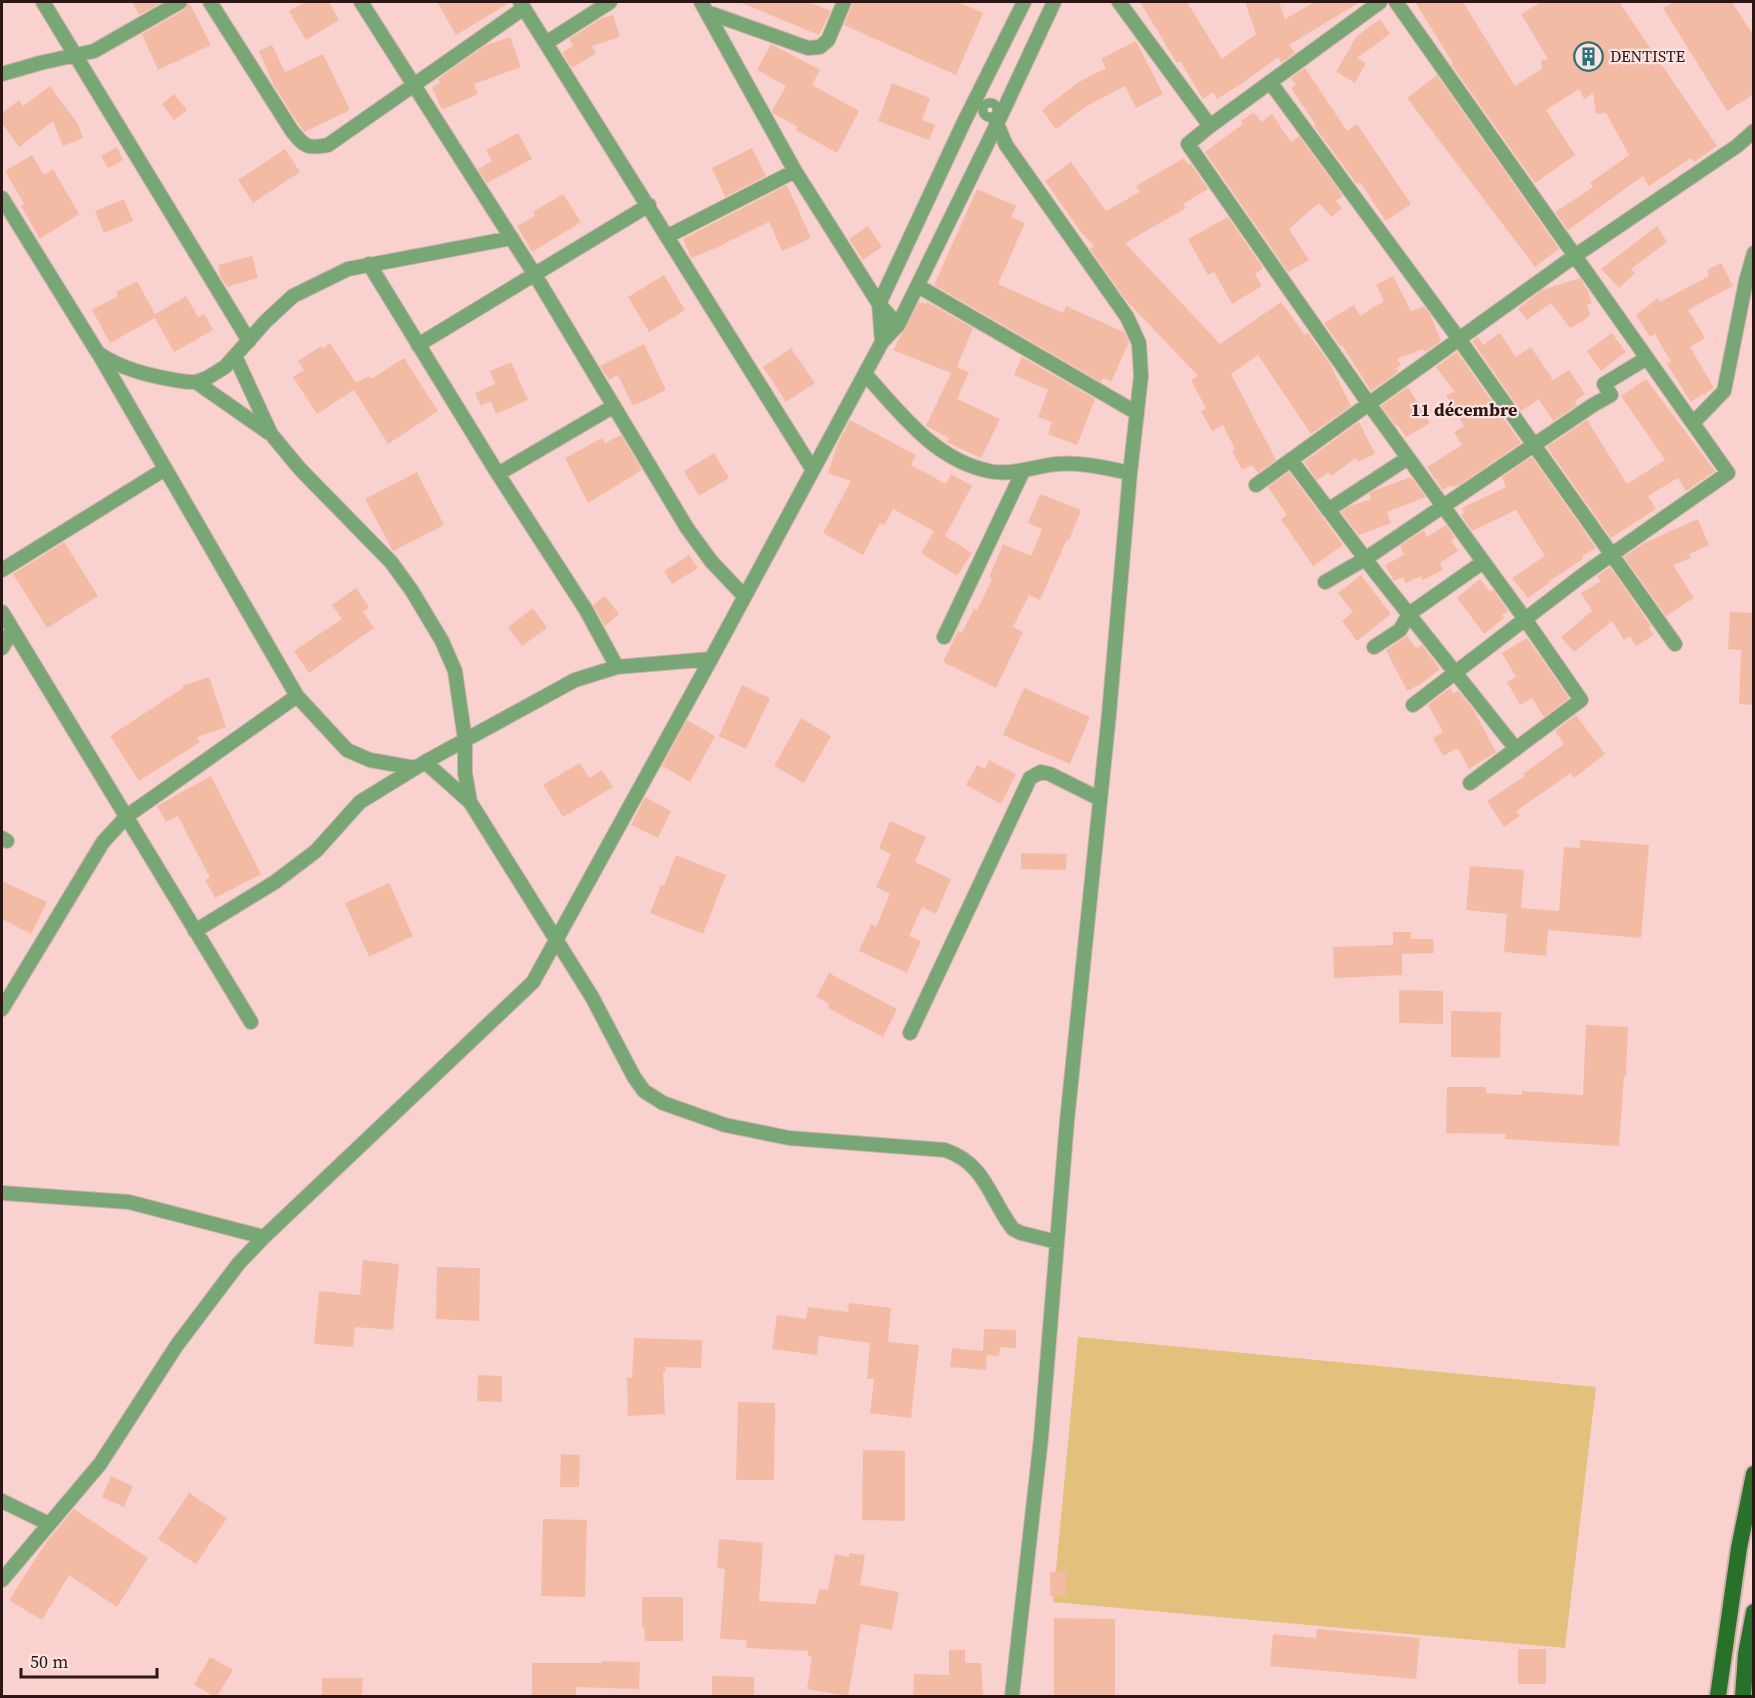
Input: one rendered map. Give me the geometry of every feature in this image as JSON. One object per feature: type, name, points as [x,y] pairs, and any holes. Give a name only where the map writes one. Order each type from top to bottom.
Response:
[{"type":"main road","points":[[1718,1696],[1739,1548],[1754,1474]]},
{"type":"main road","points":[[1743,1696],[1746,1654],[1754,1611]]},
{"type":"street","points":[[43,2],[249,341]]},
{"type":"street","points":[[2,74],[94,51],[180,2]]},
{"type":"street","points":[[210,2],[292,131],[303,145],[313,148],[328,145],[522,5],[813,470]]},
{"type":"street","points":[[361,2],[535,275],[687,528],[711,561],[744,596]]},
{"type":"street","points":[[546,42],[610,2]]},
{"type":"street","points":[[704,7],[808,48],[820,47],[828,40],[844,2]]},
{"type":"street","points":[[2,1580],[100,1464],[177,1345],[239,1263],[533,982],[882,342],[898,325],[918,286],[988,111],[1024,2]]},
{"type":"street","points":[[882,342],[879,304],[988,111],[1054,2]]},
{"type":"street","points":[[1119,2],[1210,126]]},
{"type":"street","points":[[1380,2],[1188,144],[1369,404],[1581,700],[1470,783]]},
{"type":"street","points":[[1396,2],[1728,473],[1611,555],[1413,705]]},
{"type":"street","points":[[704,7],[795,171],[879,304],[898,325]]},
{"type":"street","points":[[1270,82],[1459,339],[1675,644]]},
{"type":"street","points":[[988,111],[1006,145],[1127,317],[1139,343],[1141,376],[1067,1121],[1041,1438],[1012,1696]]},
{"type":"street","points":[[1256,485],[1576,255],[1737,146],[1754,131]]},
{"type":"street","points":[[668,236],[795,171]]},
{"type":"street","points":[[2,198],[98,353],[297,696],[347,750],[370,760],[420,765],[470,802],[592,997],[644,1092],[663,1103],[725,1125],[789,1138],[945,1150],[961,1156],[975,1168],[1013,1229],[1057,1242]]},
{"type":"street","points":[[418,345],[649,205]]},
{"type":"street","points":[[98,353],[129,369],[173,380],[196,382],[225,367],[293,296],[348,268],[512,238]]},
{"type":"street","points":[[1693,423],[1724,391],[1746,281],[1754,254]]},
{"type":"street","points":[[369,264],[498,474],[586,610],[617,667]]},
{"type":"street","points":[[918,286],[1137,413]]},
{"type":"street","points":[[235,356],[271,434],[300,469],[391,561],[442,641],[455,671],[465,740],[465,773],[470,802]]},
{"type":"street","points":[[1326,582],[1611,395],[1604,384],[1647,358]]},
{"type":"street","points":[[865,374],[929,443],[963,463],[990,472],[1023,471],[1056,464],[1089,464],[1130,473]]},
{"type":"street","points":[[196,382],[271,434]]},
{"type":"street","points":[[498,474],[614,406]]},
{"type":"street","points":[[1328,510],[1408,458]]},
{"type":"street","points":[[1291,460],[1365,558],[1516,749]]},
{"type":"street","points":[[2,570],[165,469]]},
{"type":"street","points":[[944,637],[1023,471]]},
{"type":"street","points":[[1374,647],[1400,630],[1409,614],[1483,562]]},
{"type":"street","points":[[2,612],[251,1022]]},
{"type":"street","points":[[2,648],[12,630]]},
{"type":"street","points":[[195,931],[275,882],[316,851],[360,802],[420,765],[575,680],[617,667],[711,659]]},
{"type":"street","points":[[2,1010],[103,842],[127,816],[297,696]]},
{"type":"street","points":[[910,1033],[1030,778],[1041,772],[1050,774],[1100,799]]},
{"type":"street","points":[[2,1193],[129,1202],[264,1237]]},
{"type":"street","points":[[2,1501],[50,1524]]},
{"type":"shaded area","points":[[1078,1337],[1596,1387],[1565,1648],[1053,1602]]},
{"type":"building","points":[[132,2],[163,2],[139,15]]},
{"type":"building","points":[[189,2],[211,45],[158,70],[142,34],[184,10]]},
{"type":"building","points":[[305,2],[329,2],[339,20],[306,40],[289,11]]},
{"type":"building","points":[[437,2],[511,2],[456,35]]},
{"type":"building","points":[[739,2],[809,2],[831,11],[819,35]]},
{"type":"building","points":[[853,2],[958,2],[983,13],[956,75],[844,25]]},
{"type":"building","points":[[1140,2],[1187,2],[1222,59],[1256,34],[1245,2],[1279,2],[1285,19],[1315,2],[1360,2],[1289,45],[1295,53],[1281,63],[1278,57],[1217,99],[1213,92],[1203,99],[1180,61],[1177,63]]},
{"type":"building","points":[[1415,2],[1463,2],[1515,86],[1542,69],[1541,60],[1548,59],[1521,14],[1541,2],[1619,2],[1717,146],[1694,162],[1691,158],[1649,186],[1643,176],[1568,230],[1555,212],[1593,187],[1590,183],[1629,155],[1606,113],[1596,114],[1593,93],[1584,99],[1579,89],[1546,110],[1575,155],[1535,183],[1451,64],[1453,63]]},
{"type":"building","points":[[1674,2],[1732,2],[1754,36],[1754,94],[1727,111],[1663,8]]},
{"type":"building","points":[[613,15],[620,37],[592,46],[596,53],[572,68],[562,53],[573,46],[569,39],[602,18]]},
{"type":"building","points":[[1380,19],[1390,34],[1357,58],[1366,63],[1355,83],[1337,72],[1335,74],[1356,37]]},
{"type":"building","points":[[510,37],[521,67],[474,84],[478,94],[442,110],[432,87],[440,83],[438,79],[486,45]]},
{"type":"building","points":[[1136,41],[1163,94],[1136,108],[1125,86],[1085,107],[1056,129],[1042,110],[1079,82],[1106,68],[1101,59]]},
{"type":"building","points":[[771,44],[820,70],[812,85],[859,111],[837,153],[796,130],[798,127],[772,111],[786,86],[757,70]]},
{"type":"building","points":[[272,45],[285,72],[323,54],[350,110],[304,132],[274,86],[259,51]]},
{"type":"building","points":[[1305,68],[1347,131],[1357,124],[1411,204],[1386,221],[1360,182],[1357,184],[1314,126],[1316,125],[1291,88],[1296,85],[1291,78]]},
{"type":"building","points":[[1437,75],[1559,249],[1535,267],[1407,98]]},
{"type":"building","points":[[892,83],[930,98],[922,120],[935,125],[929,140],[878,121]]},
{"type":"building","points":[[50,86],[78,124],[83,138],[63,146],[53,121],[19,147],[2,123],[2,113],[19,100],[23,106]]},
{"type":"building","points":[[174,94],[187,110],[174,120],[162,104]]},
{"type":"building","points":[[1254,112],[1261,122],[1272,114],[1291,142],[1299,136],[1343,196],[1336,201],[1342,208],[1332,217],[1319,203],[1289,229],[1309,260],[1288,272],[1205,152],[1243,124],[1241,121]]},
{"type":"building","points":[[518,133],[532,159],[487,183],[478,169],[492,161],[486,150]]},
{"type":"building","points":[[117,147],[123,160],[108,168],[101,156]]},
{"type":"building","points":[[752,148],[766,176],[725,197],[712,168]]},
{"type":"building","points":[[285,149],[300,172],[253,203],[238,180]]},
{"type":"building","points":[[32,155],[44,175],[53,169],[79,214],[40,239],[5,171]]},
{"type":"building","points":[[1184,158],[1208,189],[1183,204],[1186,208],[1125,243],[1220,344],[1281,302],[1305,335],[1308,333],[1330,364],[1351,406],[1311,434],[1258,355],[1231,374],[1276,460],[1258,473],[1252,465],[1242,470],[1232,451],[1235,449],[1223,425],[1212,431],[1201,411],[1206,409],[1191,380],[1198,376],[1125,299],[1090,249],[1094,246],[1081,232],[1045,181],[1071,162],[1106,211],[1140,192],[1136,186]]},
{"type":"building","points":[[787,185],[811,238],[782,251],[769,222],[691,258],[683,239]]},
{"type":"building","points":[[977,189],[1016,206],[1011,217],[1025,223],[998,284],[1063,313],[1066,306],[1124,332],[1129,342],[1111,382],[1103,378],[1101,382],[934,285]]},
{"type":"building","points":[[563,194],[581,222],[532,252],[517,226],[535,216],[533,212]]},
{"type":"building","points":[[124,199],[133,221],[104,233],[95,211]]},
{"type":"building","points":[[1228,217],[1263,268],[1255,274],[1262,286],[1232,304],[1214,272],[1208,275],[1188,239]]},
{"type":"building","points":[[868,226],[882,247],[863,260],[849,239]]},
{"type":"building","points":[[1657,226],[1667,242],[1631,269],[1635,273],[1619,288],[1601,269]]},
{"type":"building","points":[[252,256],[258,278],[227,287],[221,278],[218,265]]},
{"type":"building","points":[[1721,263],[1733,286],[1688,310],[1705,338],[1690,347],[1714,388],[1691,402],[1667,364],[1671,362],[1655,334],[1650,337],[1636,315],[1658,298],[1660,302],[1709,276],[1707,270]]},
{"type":"building","points":[[664,275],[685,310],[649,332],[628,297]]},
{"type":"building","points":[[1393,276],[1411,311],[1424,306],[1430,314],[1441,341],[1425,352],[1423,349],[1397,359],[1401,365],[1396,368],[1398,372],[1371,391],[1342,345],[1340,346],[1324,323],[1354,305],[1360,316],[1384,301],[1376,285]]},
{"type":"building","points":[[1580,278],[1592,303],[1587,305],[1590,315],[1570,328],[1551,303],[1527,320],[1518,309],[1542,290]]},
{"type":"building","points":[[137,281],[155,314],[186,296],[198,317],[204,314],[213,330],[174,352],[155,318],[110,343],[92,310],[118,296],[116,292]]},
{"type":"building","points":[[919,302],[926,304],[927,302],[973,328],[957,367],[969,372],[957,399],[1000,419],[981,458],[947,442],[949,438],[926,426],[951,373],[893,350]]},
{"type":"building","points":[[1500,333],[1516,357],[1531,347],[1553,380],[1569,370],[1585,394],[1575,401],[1577,405],[1553,421],[1539,399],[1521,411],[1472,341],[1478,337],[1483,345]]},
{"type":"building","points":[[1612,333],[1626,352],[1601,371],[1587,351]]},
{"type":"building","points":[[330,343],[356,383],[369,376],[371,379],[404,358],[438,411],[388,444],[354,390],[317,414],[293,377],[304,370],[298,361]]},
{"type":"building","points":[[644,344],[666,390],[633,406],[618,375],[609,380],[600,366]]},
{"type":"building","points":[[791,348],[815,383],[786,402],[763,367]]},
{"type":"building","points":[[1457,352],[1521,443],[1459,485],[1452,487],[1451,485],[1443,490],[1427,467],[1462,445],[1454,432],[1464,426],[1446,396],[1454,391],[1436,367]]},
{"type":"building","points":[[1022,357],[1095,399],[1077,445],[1048,434],[1052,422],[1038,417],[1048,390],[1014,375]]},
{"type":"building","points":[[511,362],[528,400],[496,414],[491,401],[481,406],[475,393],[495,384],[490,371]]},
{"type":"building","points":[[1646,379],[1715,471],[1686,491],[1678,478],[1648,496],[1656,509],[1611,538],[1547,447],[1587,420],[1627,484],[1665,460],[1621,396]]},
{"type":"building","points":[[1408,387],[1430,423],[1406,437],[1381,406]]},
{"type":"building","points":[[850,420],[916,455],[911,465],[946,484],[951,474],[972,486],[945,536],[972,553],[957,576],[921,553],[934,531],[893,509],[884,525],[880,523],[863,555],[823,533],[851,481],[828,473],[837,445]]},
{"type":"building","points":[[1359,422],[1375,454],[1358,462],[1356,458],[1331,476],[1329,472],[1317,480],[1304,462]]},
{"type":"building","points":[[621,435],[642,470],[588,503],[565,458],[602,438],[605,443]]},
{"type":"building","points":[[714,453],[729,478],[699,496],[684,471]]},
{"type":"building","points":[[1532,457],[1596,548],[1582,556],[1583,559],[1528,598],[1512,578],[1545,556],[1516,510],[1472,531],[1461,515],[1464,513],[1462,508],[1506,487],[1502,477]]},
{"type":"building","points":[[417,472],[444,525],[393,551],[365,499]]},
{"type":"building","points":[[1289,472],[1343,545],[1313,566],[1281,519],[1287,515],[1268,487]]},
{"type":"building","points":[[1411,477],[1426,497],[1387,512],[1391,523],[1359,535],[1341,512],[1350,506],[1371,499],[1369,494],[1373,491]]},
{"type":"building","points":[[1040,494],[1081,510],[1040,600],[1029,595],[1013,627],[1023,632],[996,688],[943,662],[958,631],[962,633],[974,609],[977,610],[992,579],[989,577],[1003,544],[1031,556],[1042,529],[1028,523]]},
{"type":"building","points":[[1698,519],[1709,545],[1689,554],[1691,558],[1673,565],[1694,598],[1666,616],[1624,557],[1644,543]]},
{"type":"building","points":[[1446,525],[1455,538],[1451,540],[1458,551],[1440,563],[1443,570],[1423,580],[1421,576],[1406,583],[1403,577],[1394,581],[1385,565],[1404,555],[1400,546],[1424,530],[1427,537]]},
{"type":"building","points":[[64,542],[98,596],[47,628],[13,574]]},
{"type":"building","points":[[689,555],[698,568],[672,584],[664,571]]},
{"type":"building","points":[[1610,567],[1651,626],[1649,628],[1654,635],[1636,646],[1630,636],[1624,640],[1612,621],[1574,652],[1561,637],[1592,611],[1581,593],[1601,581],[1597,576]]},
{"type":"building","points":[[1361,575],[1391,614],[1357,641],[1342,621],[1353,612],[1338,593]]},
{"type":"building","points":[[1480,579],[1490,592],[1493,590],[1508,611],[1502,615],[1504,618],[1484,634],[1457,598]]},
{"type":"building","points":[[356,588],[369,607],[363,612],[374,628],[309,673],[294,651],[342,619],[332,605]]},
{"type":"building","points":[[605,596],[619,614],[605,626],[593,605]]},
{"type":"building","points":[[533,608],[547,628],[522,646],[508,627]]},
{"type":"building","points":[[1730,612],[1754,613],[1754,705],[1739,704],[1741,650],[1728,649]]},
{"type":"building","points":[[1407,636],[1416,648],[1422,645],[1440,669],[1421,684],[1407,691],[1386,650]]},
{"type":"building","points":[[1527,638],[1569,698],[1544,717],[1532,698],[1520,705],[1507,682],[1516,677],[1502,653]]},
{"type":"building","points":[[209,677],[226,727],[197,737],[200,742],[139,781],[110,736],[183,688],[182,686]]},
{"type":"building","points":[[742,685],[770,698],[746,749],[719,736]]},
{"type":"building","points":[[1024,688],[1090,717],[1070,764],[1003,735]]},
{"type":"building","points":[[1450,688],[1453,693],[1458,691],[1473,709],[1496,752],[1469,769],[1458,748],[1443,756],[1433,738],[1443,732],[1428,705]]},
{"type":"building","points":[[1576,715],[1605,754],[1574,778],[1571,773],[1516,811],[1520,816],[1504,827],[1487,801],[1525,776],[1523,774],[1564,744],[1555,731]]},
{"type":"building","points":[[801,718],[831,736],[804,783],[774,766]]},
{"type":"building","points":[[687,720],[715,736],[690,782],[662,766]]},
{"type":"building","points":[[989,760],[1016,774],[1001,804],[966,785],[977,765],[985,769]]},
{"type":"building","points":[[580,763],[589,778],[602,770],[613,787],[563,817],[543,785]]},
{"type":"building","points":[[211,776],[261,874],[215,898],[205,880],[210,878],[178,816],[166,822],[157,806]]},
{"type":"building","points":[[645,797],[671,811],[658,838],[631,825]]},
{"type":"building","points":[[890,821],[926,837],[915,862],[951,879],[936,914],[922,907],[909,936],[921,941],[907,973],[859,951],[871,924],[876,927],[890,894],[876,887],[891,854],[879,848]]},
{"type":"building","points":[[1580,840],[1649,845],[1641,938],[1548,930],[1546,956],[1504,952],[1507,914],[1466,910],[1470,866],[1524,870],[1521,908],[1559,911],[1564,847],[1580,848]]},
{"type":"building","points":[[1021,853],[1067,854],[1066,870],[1021,869]]},
{"type":"building","points":[[676,855],[726,875],[703,934],[650,913]]},
{"type":"building","points":[[2,881],[47,902],[31,934],[2,919]]},
{"type":"building","points":[[389,883],[413,936],[369,957],[345,903]]},
{"type":"building","points":[[1393,932],[1411,932],[1411,939],[1433,939],[1434,953],[1402,954],[1402,975],[1334,978],[1333,947],[1393,945]]},
{"type":"building","points":[[829,973],[897,1009],[883,1037],[828,1008],[829,1004],[816,997]]},
{"type":"building","points":[[1399,990],[1443,991],[1443,1024],[1399,1023]]},
{"type":"building","points":[[1451,1011],[1501,1012],[1500,1058],[1451,1057]]},
{"type":"building","points":[[1586,1025],[1628,1027],[1619,1146],[1505,1139],[1506,1134],[1446,1133],[1447,1087],[1486,1087],[1486,1093],[1522,1095],[1522,1091],[1583,1095]]},
{"type":"building","points":[[363,1260],[399,1264],[393,1330],[355,1327],[353,1347],[314,1344],[319,1291],[360,1295]]},
{"type":"building","points":[[437,1267],[480,1268],[479,1321],[436,1319]]},
{"type":"building","points":[[849,1303],[891,1308],[888,1342],[919,1345],[911,1418],[870,1413],[874,1379],[867,1379],[870,1343],[819,1336],[817,1355],[772,1349],[777,1315],[806,1319],[808,1307],[848,1312]]},
{"type":"building","points":[[984,1329],[1016,1330],[1016,1348],[1000,1347],[999,1356],[987,1355],[986,1370],[950,1367],[952,1348],[983,1351]]},
{"type":"building","points":[[634,1338],[702,1340],[701,1368],[666,1367],[665,1372],[663,1371],[665,1414],[628,1416],[627,1378],[632,1378]]},
{"type":"building","points":[[478,1375],[502,1376],[502,1402],[477,1401]]},
{"type":"building","points":[[738,1402],[775,1403],[774,1480],[736,1480]]},
{"type":"building","points":[[863,1450],[905,1451],[905,1521],[862,1520]]},
{"type":"building","points":[[561,1454],[580,1455],[579,1487],[560,1487]]},
{"type":"building","points":[[111,1476],[133,1486],[124,1507],[102,1497]]},
{"type":"building","points":[[189,1493],[227,1518],[196,1564],[158,1539]]},
{"type":"building","points":[[74,1509],[148,1558],[117,1607],[69,1575],[42,1620],[9,1600],[45,1544]]},
{"type":"building","points":[[543,1519],[587,1520],[585,1597],[541,1596]]},
{"type":"building","points":[[719,1539],[763,1543],[759,1601],[816,1604],[819,1589],[828,1590],[835,1554],[849,1557],[850,1553],[865,1555],[860,1585],[899,1592],[892,1630],[861,1624],[848,1696],[807,1689],[812,1657],[808,1656],[808,1651],[746,1648],[747,1640],[720,1639],[725,1569],[717,1568]]},
{"type":"building","points":[[1050,1572],[1066,1572],[1066,1596],[1050,1596]]},
{"type":"building","points":[[642,1597],[683,1597],[683,1641],[645,1641],[644,1627],[642,1627]]},
{"type":"building","points":[[1054,1618],[1115,1619],[1115,1696],[1054,1696]]},
{"type":"building","points":[[1317,1629],[1420,1638],[1416,1679],[1270,1666],[1273,1634],[1316,1638]]},
{"type":"building","points":[[1518,1649],[1546,1649],[1546,1684],[1518,1684]]},
{"type":"building","points":[[949,1650],[965,1650],[965,1663],[981,1663],[983,1696],[913,1696],[914,1674],[949,1675]]},
{"type":"building","points":[[210,1657],[233,1670],[217,1696],[194,1685]]},
{"type":"building","points":[[602,1661],[640,1662],[639,1689],[576,1687],[576,1696],[532,1696],[532,1663],[602,1663]]},
{"type":"building","points":[[712,1676],[754,1677],[754,1696],[712,1696]]},
{"type":"building","points":[[322,1678],[363,1678],[362,1696],[322,1696]]},
{"type":"place","name":"DENTISTE","points":[[1589,56]]},
{"type":"district","name":"11 décembre","points":[[1464,409]]}]
